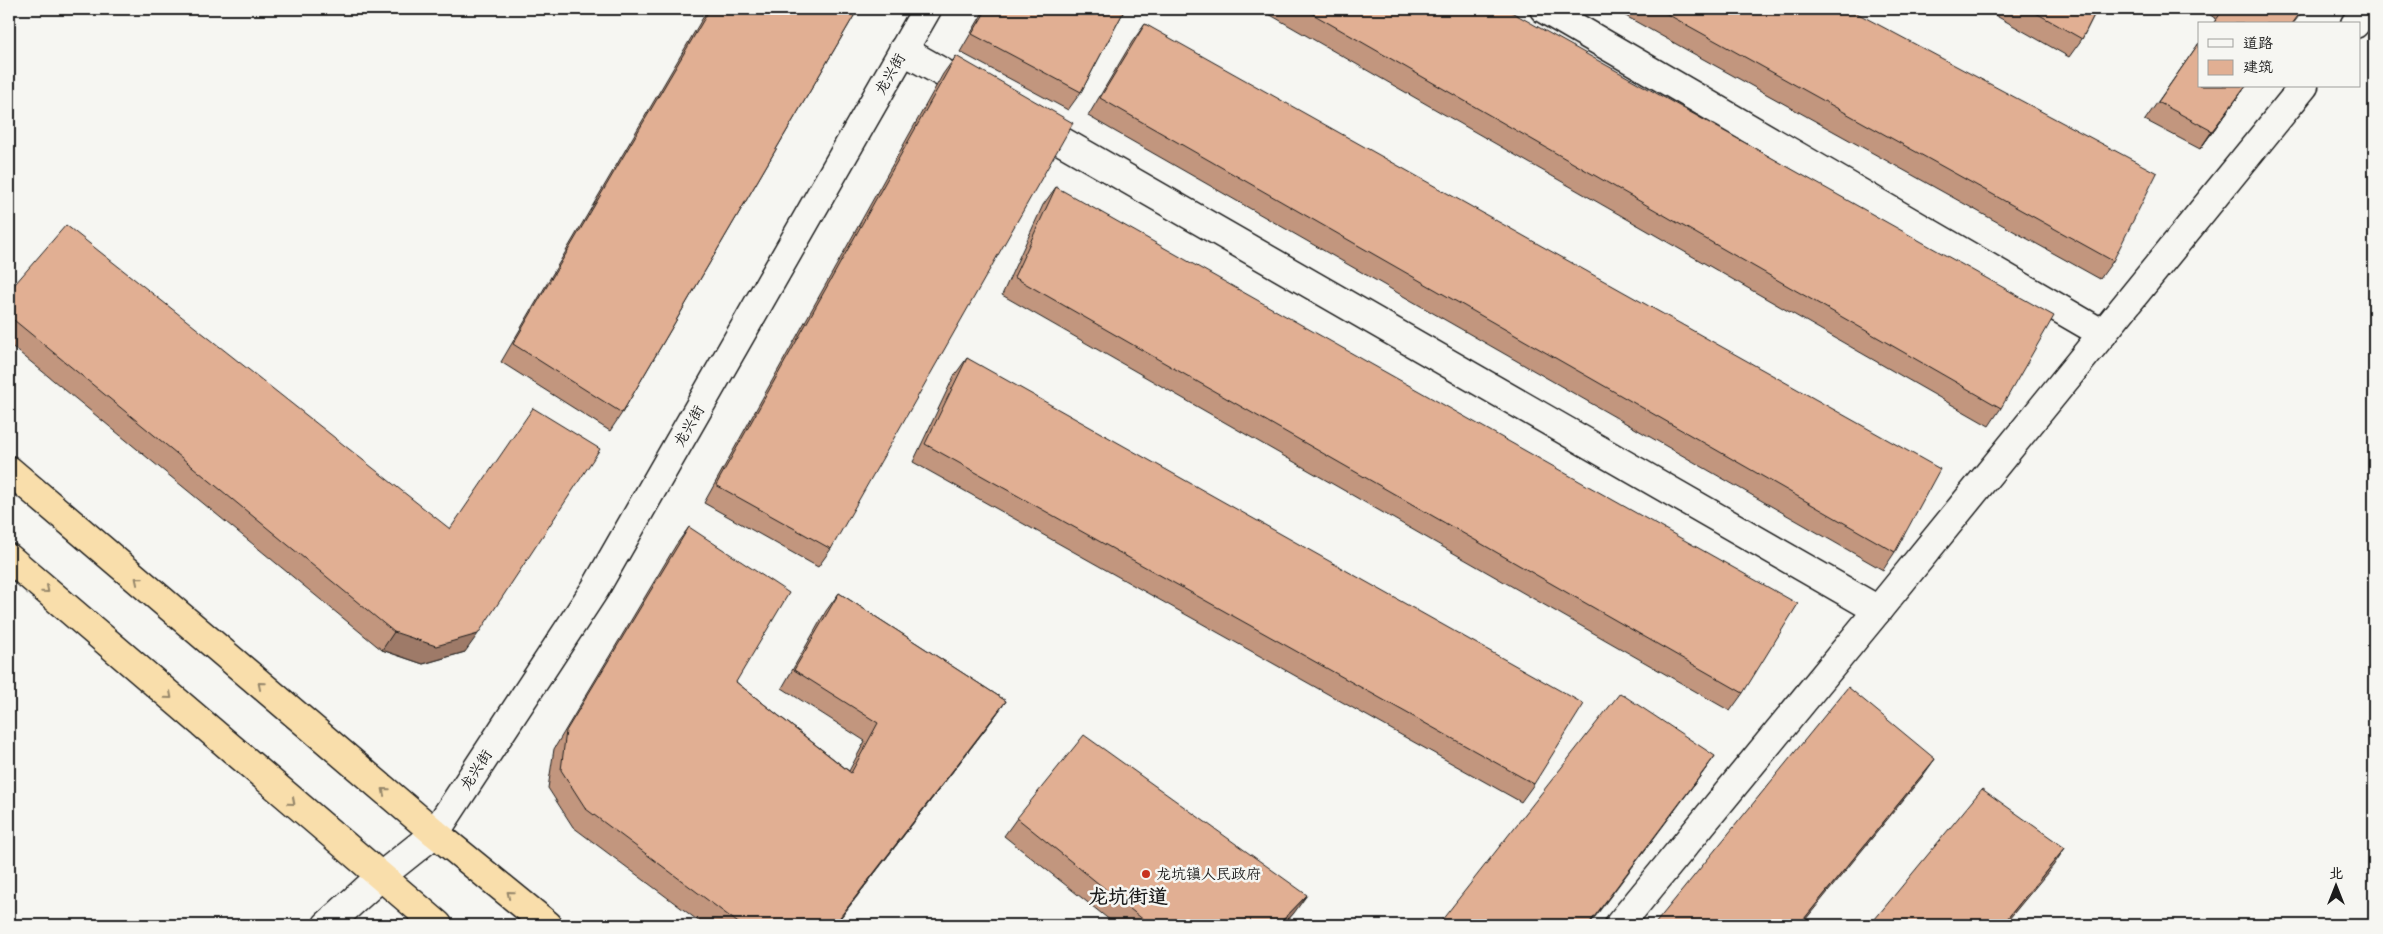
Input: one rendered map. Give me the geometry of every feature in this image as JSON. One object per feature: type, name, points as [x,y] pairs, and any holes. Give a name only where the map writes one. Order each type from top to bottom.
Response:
[{"type":"highway","points":[[9,470],[435,833],[548,925]]},
{"type":"highway","points":[[9,558],[438,925]]},
{"type":"street","name":"龙兴街","points":[[327,925],[380,877],[435,833],[595,589],[927,9]]},
{"type":"street","points":[[1544,9],[2103,334]]},
{"type":"street","points":[[2357,22],[2367,9]]},
{"type":"street","points":[[903,50],[1878,610]]},
{"type":"street","points":[[1618,925],[1878,610],[2302,88]]},
{"type":"building","points":[[710,9],[858,9],[622,413],[513,344]]},
{"type":"building","points":[[987,9],[1125,9],[1081,92],[972,34]]},
{"type":"building","points":[[1304,9],[1506,9],[2054,316],[2001,408]]},
{"type":"building","points":[[1658,9],[1849,9],[2157,173],[2113,261]]},
{"type":"building","points":[[2029,9],[2097,9],[2082,39]]},
{"type":"building","points":[[2224,9],[2303,9],[2293,22],[2214,22]]},
{"type":"building","points":[[1145,24],[1940,469],[1895,552],[1100,98]]},
{"type":"building","points":[[2198,44],[2198,88],[2244,88],[2212,131],[2158,102]]},
{"type":"building","points":[[956,56],[1073,123],[831,549],[716,485]]},
{"type":"building","points":[[1056,187],[1798,604],[1743,693],[1014,277]]},
{"type":"building","points":[[66,225],[450,529],[533,408],[600,449],[478,634],[436,646],[394,632],[9,316],[9,291]]},
{"type":"building","points":[[967,358],[1584,704],[1534,784],[925,444]]},
{"type":"building","points":[[689,527],[789,593],[736,682],[851,773],[878,723],[794,670],[839,593],[1006,701],[834,925],[741,925],[586,809],[561,770],[566,731]]},
{"type":"building","points":[[1848,687],[1935,759],[1799,925],[1654,925]]},
{"type":"building","points":[[1620,693],[1715,756],[1588,925],[1438,925]]},
{"type":"building","name":"龙坑镇人民政府","points":[[1084,735],[1307,895],[1278,925],[1150,925],[1017,818]]},
{"type":"building","points":[[1982,789],[2065,848],[2002,925],[1870,925]]},
{"type":"place","name":"龙坑镇人民政府","points":[[1146,874]]},
{"type":"district","name":"龙坑街道","points":[[1128,896]]}]
